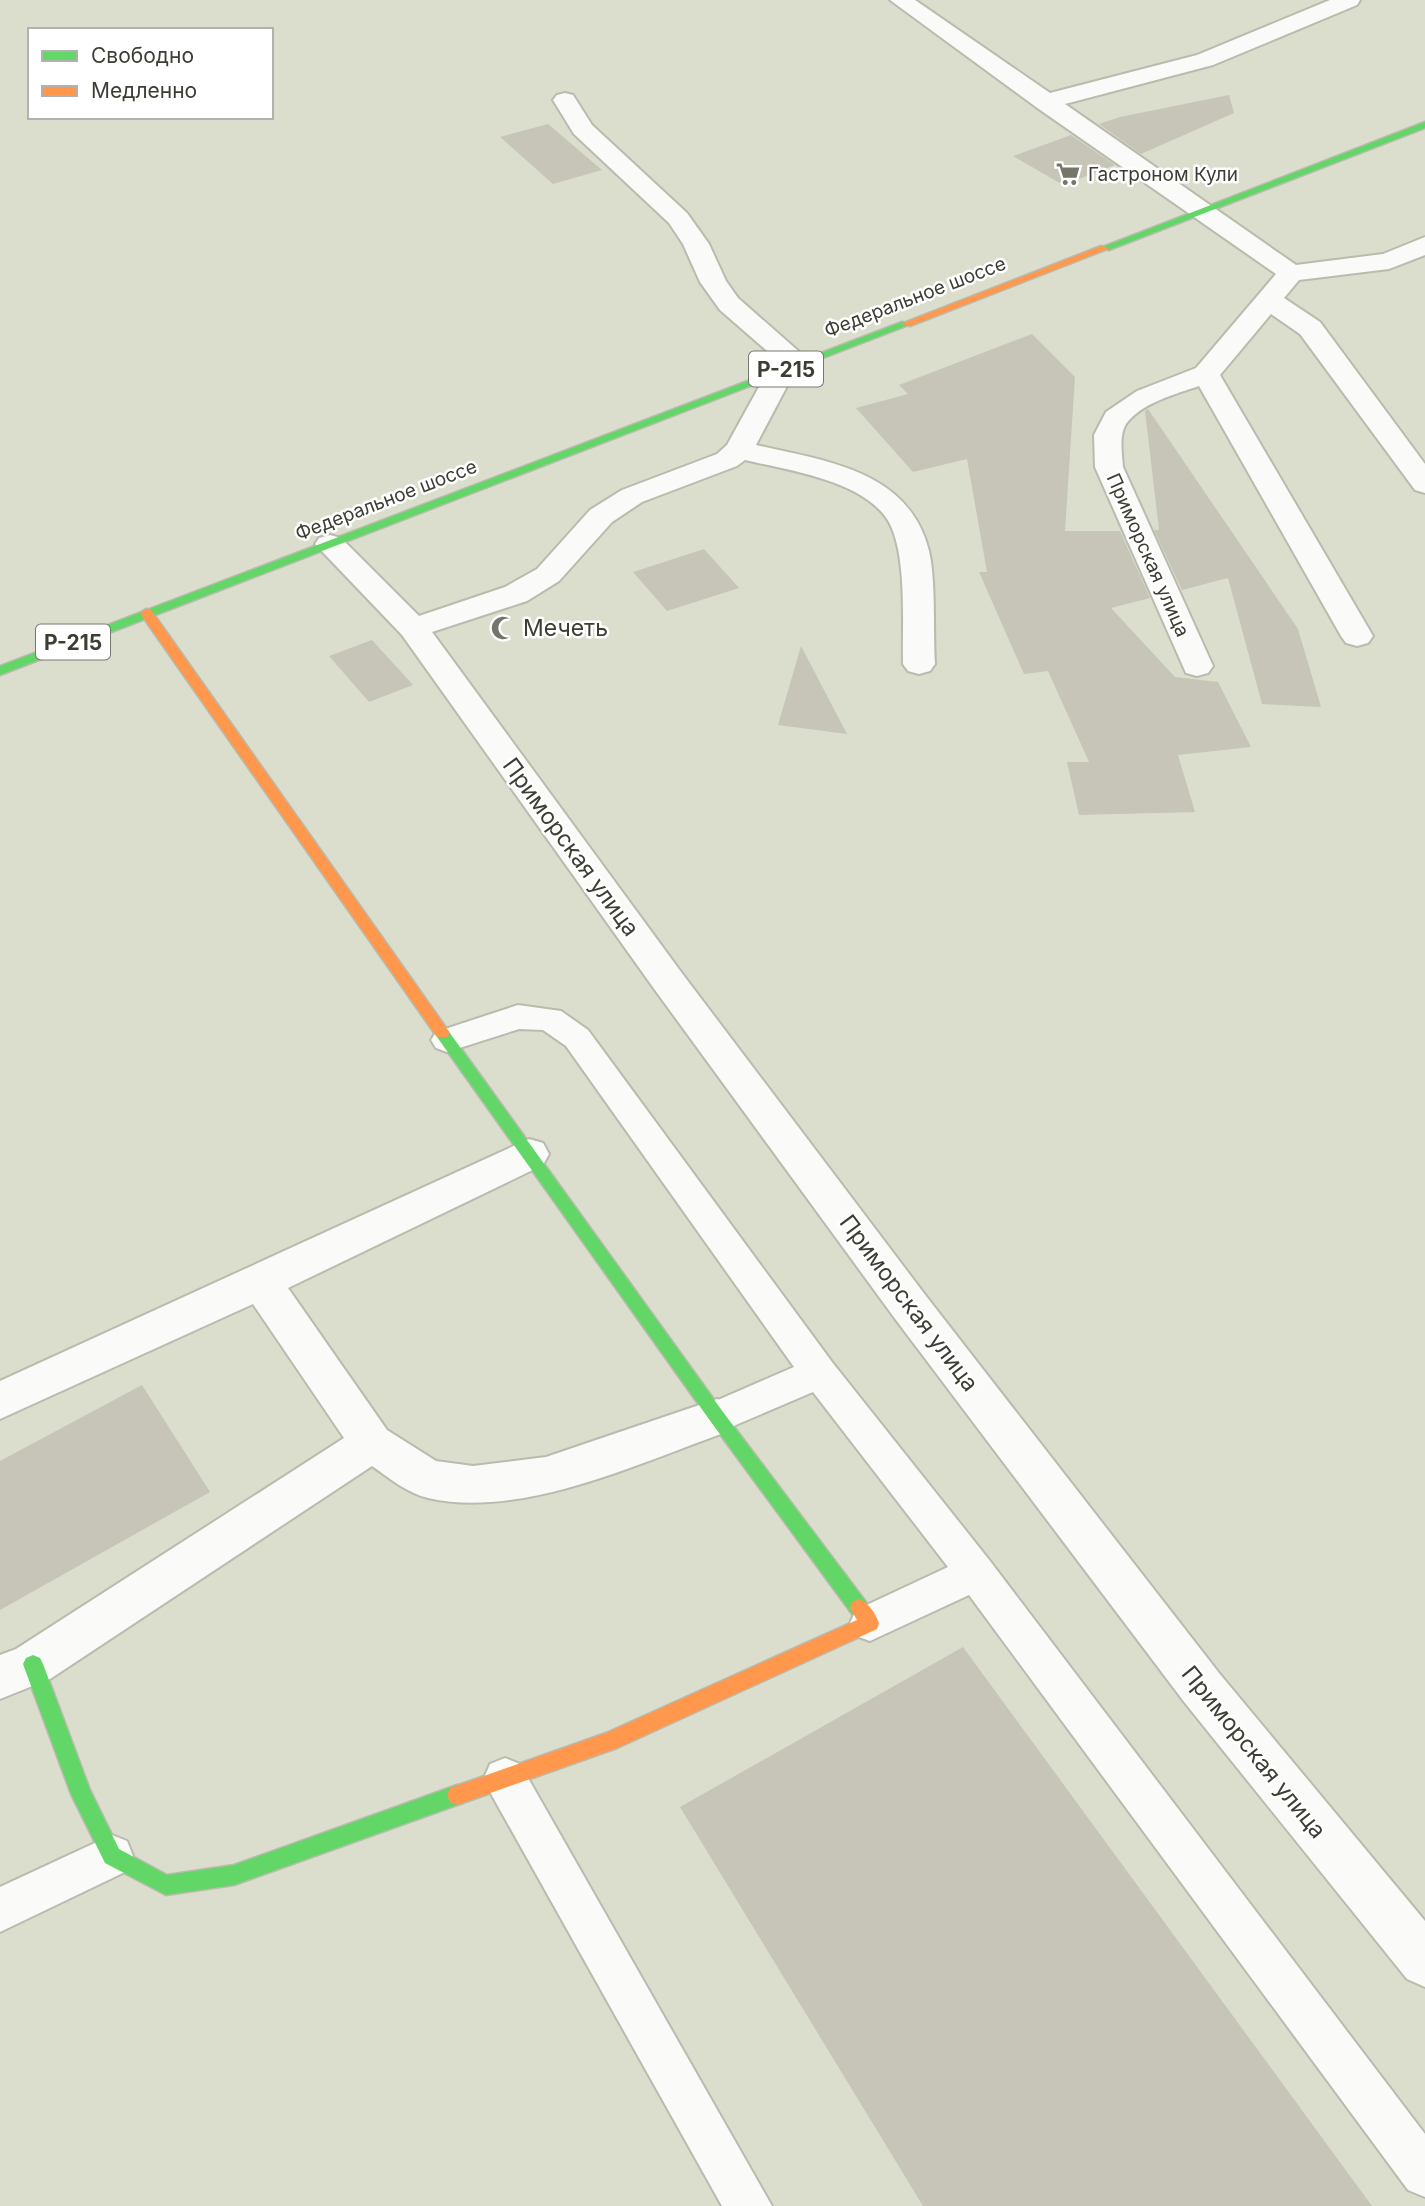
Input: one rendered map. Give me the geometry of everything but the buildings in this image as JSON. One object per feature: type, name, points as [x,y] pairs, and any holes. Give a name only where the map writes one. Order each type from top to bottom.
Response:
[{"type":"main road","name":"Федеральное шоссе","points":[[146,613],[1425,125]]},
{"type":"main road","name":"Р-215","points":[[0,671],[146,613]]},
{"type":"main road","points":[[16,1670],[112,1856],[166,1885],[234,1875],[610,1741],[870,1623],[717,1417],[146,613]]},
{"type":"street","points":[[901,0],[1044,102],[1204,209],[1291,273],[1389,261],[1425,245]]},
{"type":"street","points":[[1044,102],[1205,60],[1349,0]]},
{"type":"street","points":[[413,628],[516,594],[548,575],[601,516],[632,496],[727,460],[739,450],[790,368],[729,304],[713,282],[696,244],[678,218],[582,129],[565,100]]},
{"type":"street","name":"Приморская улица","points":[[1197,666],[1109,467],[1108,439],[1115,419],[1149,396],[1206,374],[1291,273]]},
{"type":"street","points":[[1268,300],[1310,328],[1425,484]]},
{"type":"street","points":[[1206,374],[1357,636]]},
{"type":"street","points":[[739,450],[827,470],[874,491],[901,516],[914,552],[919,664]]},
{"type":"street","name":"Приморская улица","points":[[330,544],[413,628],[668,981],[911,1308],[1202,1688],[1425,1961]]},
{"type":"street","points":[[0,1401],[261,1282],[529,1154]]},
{"type":"street","points":[[261,1282],[372,1443],[427,1479],[473,1485],[546,1476],[717,1417]]},
{"type":"street","points":[[16,1670],[372,1443]]},
{"type":"lane","points":[[447,1040],[518,1017],[550,1019],[577,1038],[819,1373],[976,1573],[1425,2173]]},
{"type":"lane","points":[[717,1417],[819,1373]]},
{"type":"lane","points":[[870,1623],[976,1573]]},
{"type":"lane","points":[[505,1777],[748,2206]]},
{"type":"lane","points":[[0,1910],[112,1856]]},
{"type":"traffic: fast","points":[[1105,248],[1425,125]]},
{"type":"traffic: fast","points":[[0,671],[906,324]]},
{"type":"traffic: fast","points":[[442,1033],[717,1417],[859,1608]]},
{"type":"traffic: fast","points":[[33,1664],[81,1794],[112,1856],[166,1885],[234,1875],[457,1795]]},
{"type":"traffic: slow","points":[[906,324],[1105,248]]},
{"type":"traffic: slow","points":[[146,613],[442,1033]]},
{"type":"traffic: slow","points":[[457,1795],[610,1741],[870,1623],[859,1608]]},
{"type":"place","name":"Гастроном Кули","points":[[1068,174]]},
{"type":"place","name":"Мечеть","points":[[503,628]]}]
